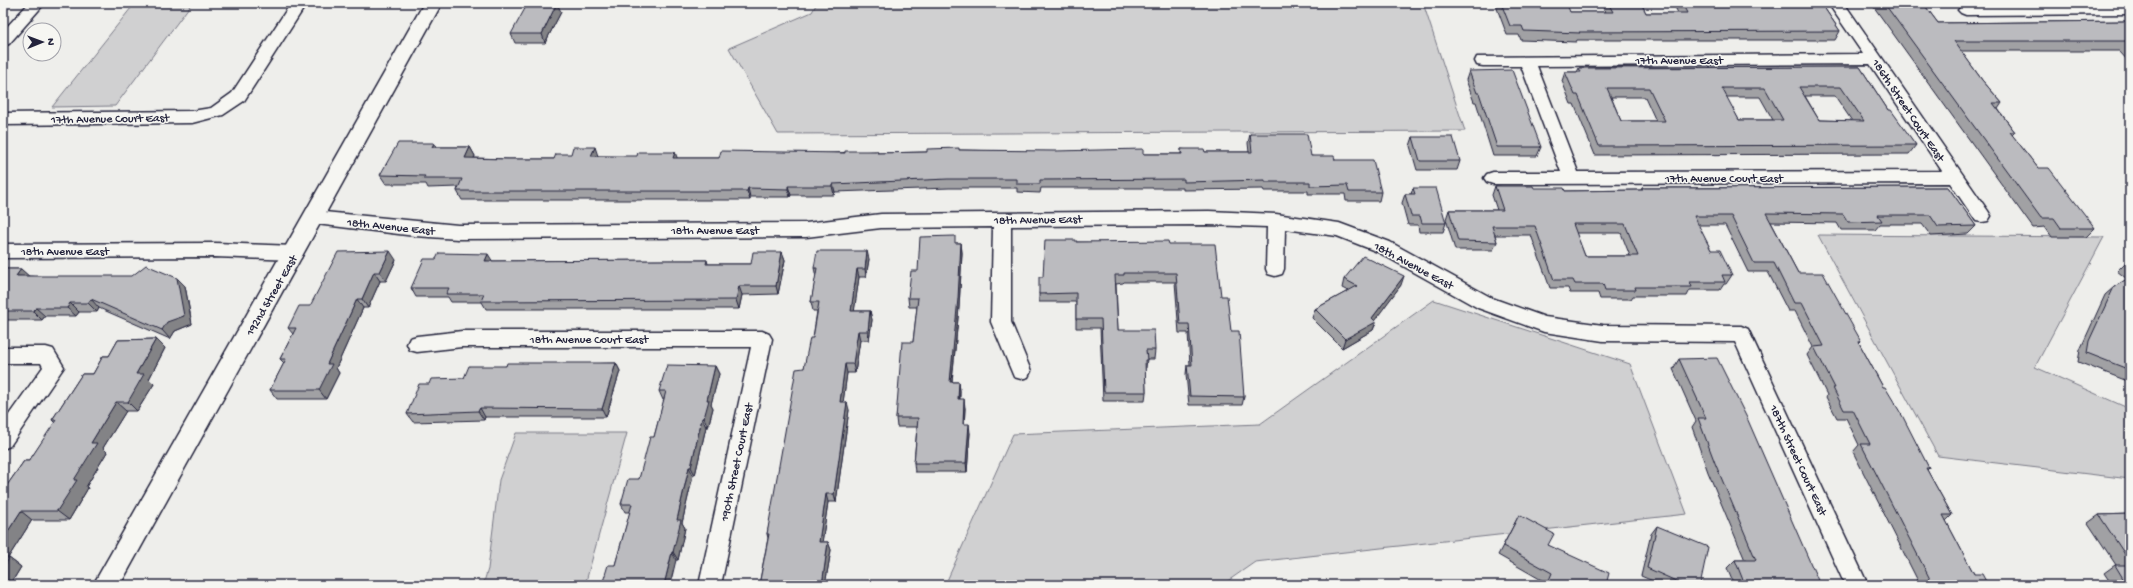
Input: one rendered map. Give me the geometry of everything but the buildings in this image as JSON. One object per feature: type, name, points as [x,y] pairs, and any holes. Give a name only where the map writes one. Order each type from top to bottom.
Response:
[{"type":"street","points":[[3,41],[37,3]]},
{"type":"street","name":"17th Avenue Court East","points":[[3,119],[192,117],[216,113],[227,108],[238,97],[299,3]]},
{"type":"street","name":"192nd Street East","points":[[106,585],[314,218],[433,3]]},
{"type":"street","name":"186th Street Court East","points":[[1836,3],[1982,216]]},
{"type":"street","points":[[1966,10],[2011,6],[2130,9]]},
{"type":"street","name":"17th Avenue East","points":[[1483,62],[1875,59]]},
{"type":"street","points":[[1527,61],[1572,178]]},
{"type":"street","name":"17th Avenue Court East","points":[[1493,178],[1954,176]]},
{"type":"street","name":"18th Avenue East","points":[[314,218],[458,232],[806,230],[881,221],[1209,218],[1276,221],[1339,230],[1384,247],[1485,303],[1544,324],[1603,333],[1741,334]]},
{"type":"street","points":[[1002,220],[1001,322],[1021,370]]},
{"type":"street","points":[[1275,269],[1276,221]]},
{"type":"street","name":"18th Avenue East","points":[[3,251],[216,250],[294,253]]},
{"type":"street","name":"187th Street Court East","points":[[1741,334],[1857,585]]},
{"type":"street","name":"18th Avenue Court East","points":[[417,344],[462,339],[762,339]]},
{"type":"street","name":"190th Street Court East","points":[[710,585],[762,339]]},
{"type":"street","points":[[3,355],[46,355],[54,367],[3,440]]},
{"type":"shaded area","points":[[135,3],[192,3],[115,106],[52,107]]},
{"type":"shaded area","points":[[817,3],[1423,3],[1465,131],[778,134],[729,48],[812,12]]},
{"type":"shaded area","points":[[1818,235],[2104,237],[2035,367],[2130,409],[2130,479],[1938,456]]},
{"type":"shaded area","points":[[1434,300],[1630,364],[1687,514],[1255,562],[1222,585],[945,585],[1013,434],[1260,424]]},
{"type":"shaded area","points":[[516,433],[627,433],[585,585],[483,585],[488,569],[499,480]]}]
